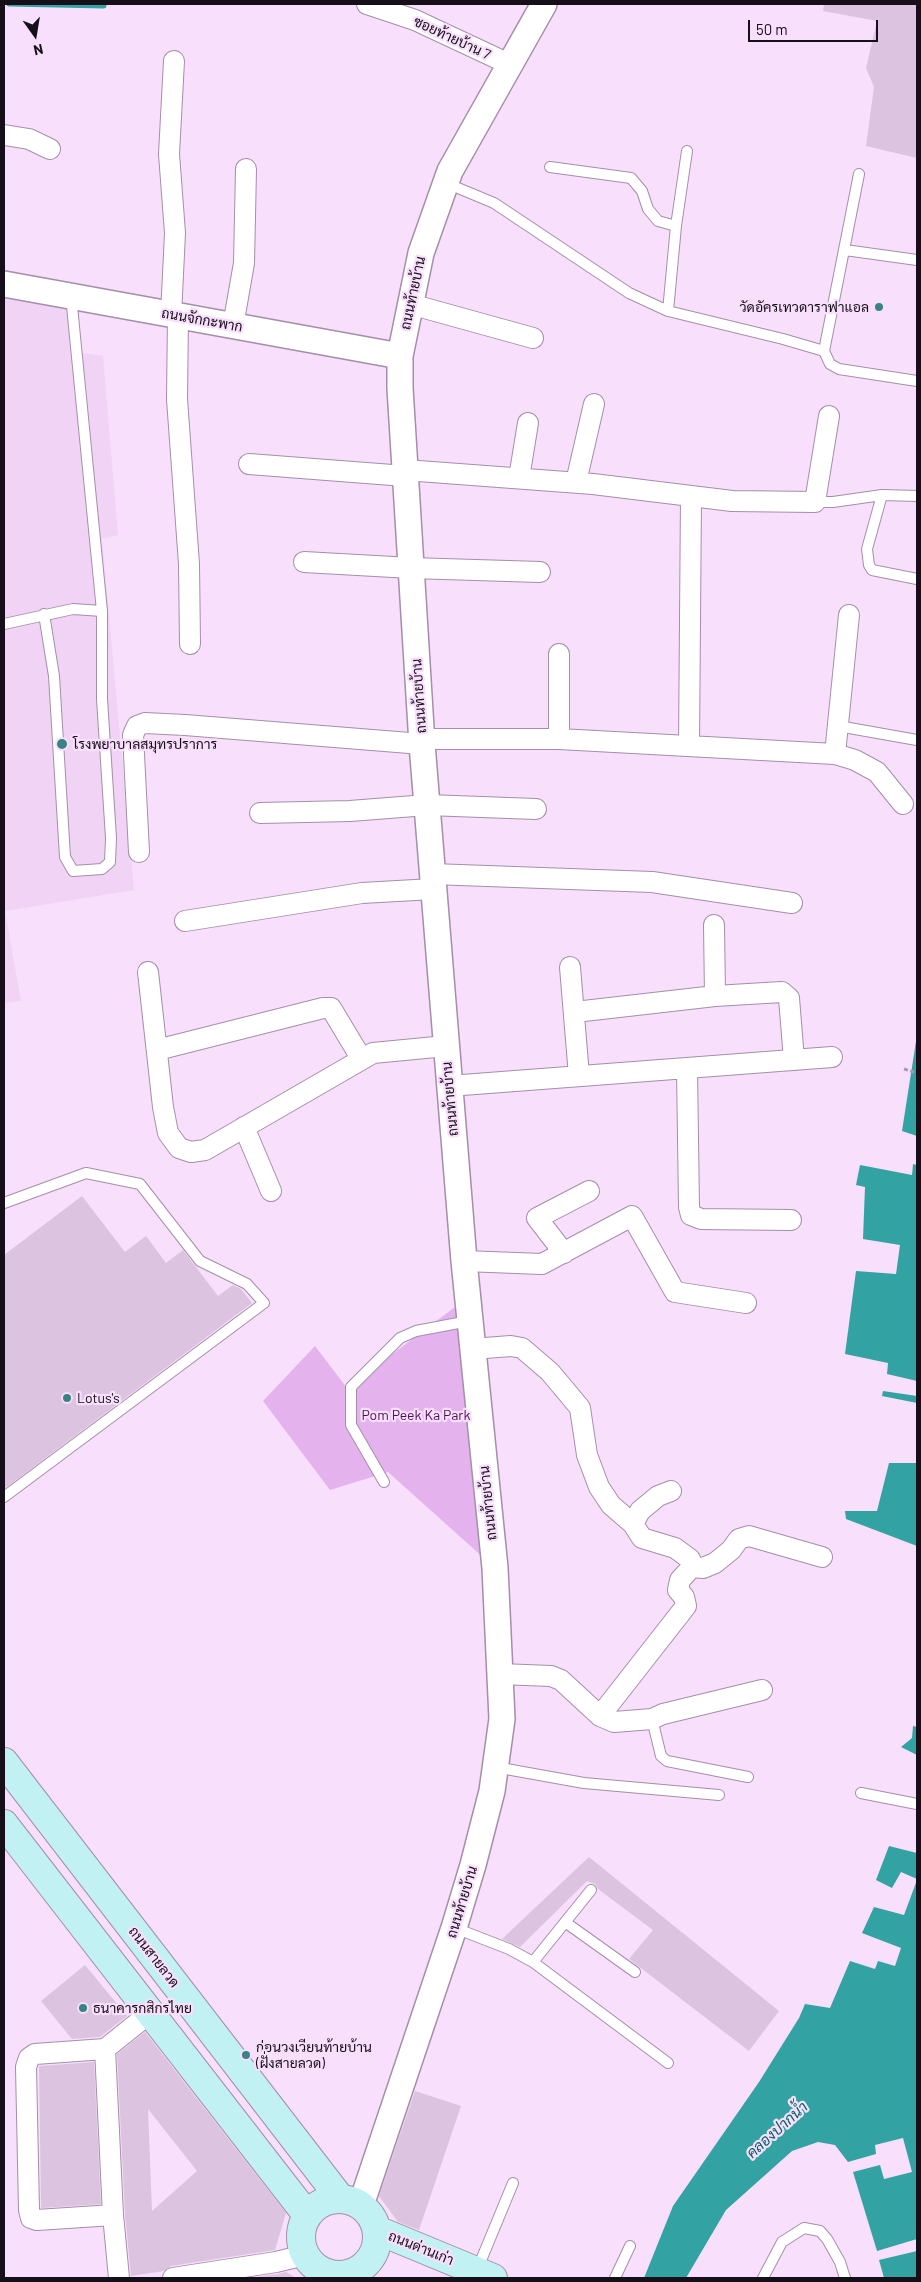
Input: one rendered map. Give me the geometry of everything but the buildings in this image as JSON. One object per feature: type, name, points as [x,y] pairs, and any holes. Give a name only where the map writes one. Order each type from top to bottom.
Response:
[{"type":"main road","name":"ถนนสายลวด","points":[[4,1762],[350,2202]]},
{"type":"main road","points":[[4,1825],[307,2216]]},
{"type":"main road","points":[[327,2200],[350,2202],[371,2216],[377,2230],[376,2245],[370,2258],[348,2276],[322,2272],[312,2265],[305,2255],[300,2242],[301,2228],[307,2216],[316,2206],[327,2200]]},
{"type":"main road","name":"ถนนด่านเก่า","points":[[377,2230],[485,2275]]},
{"type":"street","name":"ซอยท้ายบ้าน 7","points":[[367,4],[415,20],[509,64]]},
{"type":"street","name":"ถนนท้ายบ้าน","points":[[350,2202],[454,1928],[473,1866],[492,1791],[502,1719],[494,1568],[469,1321],[422,741],[405,473],[400,356],[425,242],[454,162],[544,4]]},
{"type":"street","points":[[174,61],[169,154],[175,233],[174,315],[177,399],[189,564],[190,644]]},
{"type":"street","points":[[4,135],[28,139],[50,149]]},
{"type":"street","points":[[233,326],[244,263],[246,169]]},
{"type":"street","name":"ถนนจักกะพาก","points":[[4,284],[400,356]]},
{"type":"street","points":[[410,304],[534,338]]},
{"type":"street","points":[[576,482],[594,404]]},
{"type":"street","points":[[249,464],[576,482],[732,501],[815,502],[829,416]]},
{"type":"street","points":[[519,478],[528,423]]},
{"type":"street","points":[[689,746],[691,496]]},
{"type":"street","points":[[304,562],[540,572]]},
{"type":"street","points":[[835,754],[849,615]]},
{"type":"street","points":[[559,654],[559,739]]},
{"type":"street","points":[[139,852],[133,735],[137,726],[145,723],[422,741],[559,739],[835,754],[855,760],[877,772],[903,804]]},
{"type":"street","points":[[260,813],[350,811],[427,805],[536,809]]},
{"type":"street","points":[[185,921],[433,882],[652,882],[792,903]]},
{"type":"street","points":[[714,925],[715,996]]},
{"type":"street","points":[[570,967],[579,1076]]},
{"type":"street","points":[[148,972],[163,1107],[168,1133],[179,1148],[191,1152],[205,1150],[361,1058],[373,1053],[446,1046]]},
{"type":"street","points":[[575,1012],[715,996],[782,992],[787,994],[789,998],[794,1060]]},
{"type":"street","points":[[157,1050],[323,1008],[331,1008],[361,1058]]},
{"type":"street","points":[[449,1086],[832,1057]]},
{"type":"street","points":[[687,1068],[688,1207],[691,1215],[700,1219],[791,1220]]},
{"type":"street","points":[[244,1127],[271,1191]]},
{"type":"street","points":[[564,1253],[537,1218],[588,1191]]},
{"type":"street","points":[[464,1261],[542,1264],[632,1216],[674,1292],[746,1303]]},
{"type":"street","points":[[472,1348],[511,1346],[522,1348],[550,1372],[580,1408],[587,1454],[599,1487],[611,1505],[633,1524],[642,1538],[675,1548],[690,1559],[692,1567]]},
{"type":"street","points":[[633,1524],[640,1510],[658,1496],[671,1491]]},
{"type":"street","points":[[692,1567],[703,1568],[715,1563],[731,1550],[739,1539],[748,1536],[822,1557]]},
{"type":"street","points":[[600,1716],[686,1606],[684,1597],[678,1590],[680,1580],[692,1567]]},
{"type":"street","points":[[500,1674],[551,1676],[561,1680],[600,1716],[614,1722],[652,1720],[663,1714],[762,1690]]},
{"type":"street","points":[[113,2215],[36,2220],[31,2218],[29,2210],[26,2067],[29,2058],[35,2054],[105,2049],[150,2013]]},
{"type":"street","points":[[105,2049],[113,2215],[119,2278]]},
{"type":"street","points":[[173,2278],[276,2262],[305,2255]]},
{"type":"lane","points":[[668,311],[676,226],[687,151]]},
{"type":"lane","points":[[550,167],[632,178],[642,191],[648,209],[658,221],[676,226]]},
{"type":"lane","points":[[860,174],[824,351],[830,364],[839,369],[917,381]]},
{"type":"lane","points":[[446,183],[494,202],[629,293],[668,311],[824,351]]},
{"type":"lane","points":[[845,250],[917,260]]},
{"type":"lane","points":[[44,614],[54,676],[65,857],[73,872],[105,868],[111,858],[102,699],[102,611],[72,296]]},
{"type":"lane","points":[[815,502],[833,502],[882,495],[917,496]]},
{"type":"lane","points":[[882,495],[867,549],[869,565],[872,570],[917,579]]},
{"type":"lane","points":[[4,620],[73,609],[102,611]]},
{"type":"lane","points":[[838,726],[917,740]]},
{"type":"lane","points":[[4,1203],[86,1173],[140,1184],[200,1261],[247,1284],[264,1303],[4,1496]]},
{"type":"lane","points":[[384,1482],[351,1425],[351,1387],[400,1338],[416,1331],[469,1321]]},
{"type":"lane","points":[[652,1720],[661,1756],[667,1762],[748,1777]]},
{"type":"lane","points":[[495,1767],[584,1783],[719,1795]]},
{"type":"lane","points":[[860,1793],[917,1804]]},
{"type":"lane","points":[[533,1962],[591,1890]]},
{"type":"lane","points":[[565,1922],[635,1972]]},
{"type":"lane","points":[[454,1928],[509,1948],[533,1962],[668,2063]]},
{"type":"lane","points":[[485,2275],[513,2183]]},
{"type":"lane","points":[[763,2278],[782,2242],[804,2228],[820,2231],[827,2239],[840,2262],[845,2278]]},
{"type":"lane","points":[[615,2278],[630,2246]]},
{"type":"path","points":[[904,1070],[917,1073]]},
{"type":"shaded area","name":"โรงพยาบาลสมุทรปราการ","points":[[4,296],[80,308],[77,352],[103,356],[118,535],[102,539],[134,890],[5,911],[21,1001],[4,1003]]},
{"type":"green space","name":"Pom Peek Ka Park","points":[[467,1298],[495,1568],[388,1472],[330,1490],[263,1401],[315,1346],[347,1388]]},
{"type":"water","points":[[917,1035],[917,1136],[902,1131]]},
{"type":"water","points":[[913,1164],[917,1165],[917,1381],[887,1374],[888,1363],[845,1354],[856,1271],[896,1274],[900,1245],[863,1239],[865,1187],[856,1185],[860,1165],[912,1175]]},
{"type":"water","points":[[883,1391],[917,1396],[917,1403],[882,1396]]},
{"type":"water","points":[[889,1463],[917,1463],[917,1546],[846,1519],[845,1511],[877,1511]]},
{"type":"water","points":[[913,1726],[917,1727],[917,1755],[901,1747],[912,1738]]},
{"type":"water","points":[[889,1846],[917,1853],[917,1879],[901,1872],[892,1888],[876,1880]]},
{"type":"water","name":"คลองปากน้ำ","points":[[917,1880],[917,2239],[877,2251],[853,2172],[880,2165],[884,2179],[912,2172],[903,2138],[875,2145],[876,2154],[848,2162],[835,2145],[818,2142],[792,2151],[726,2210],[686,2278],[644,2278],[673,2206],[759,2082],[799,2018],[805,2004],[830,2008],[850,1961],[875,1969],[878,1961],[895,1966],[901,1948],[862,1933],[874,1907],[904,1915]]},
{"type":"water","points":[[917,2251],[917,2278],[884,2278],[879,2260]]},
{"type":"waterway","points":[[9,4],[104,6]]},
{"type":"place","name":"วัดอัครเทวดาราฟาแอล","points":[[879,307]]},
{"type":"place","name":"โรงพยาบาลสมุทรปราการ","points":[[62,744]]},
{"type":"place","name":"Lotus's","points":[[67,1398]]},
{"type":"place","name":"ธนาคารกสิกรไทย","points":[[83,2008]]},
{"type":"place","name":"ก่อนวงเวียนท้ายบ้าน (ฝั่งสายลวด)","points":[[246,2055]]}]
